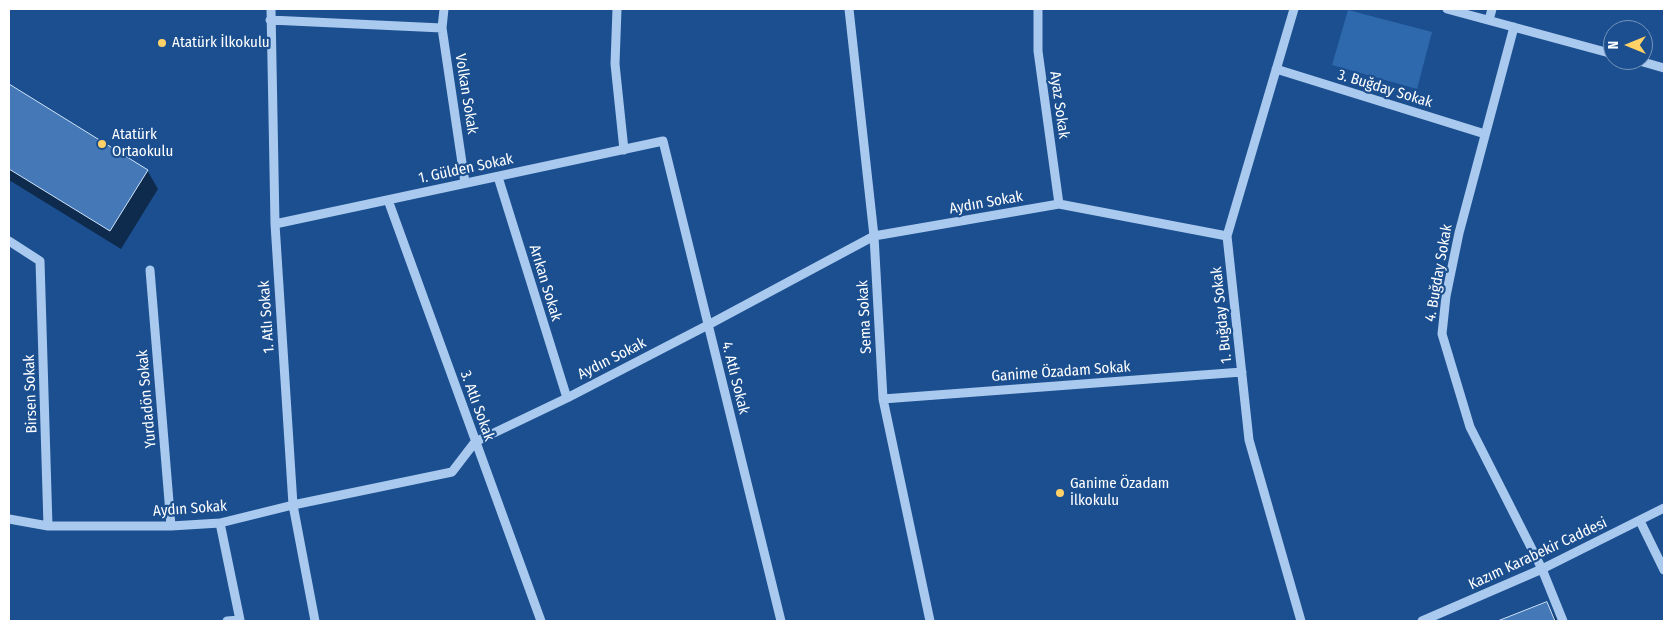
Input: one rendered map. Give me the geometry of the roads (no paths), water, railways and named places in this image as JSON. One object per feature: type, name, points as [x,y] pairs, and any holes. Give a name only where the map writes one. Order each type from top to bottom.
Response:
[{"type":"street","name":"1. Atlı Sokak","points":[[271,9],[275,224],[293,505],[315,621]]},
{"type":"street","name":"Volkan Sokak","points":[[444,9],[442,28],[465,183]]},
{"type":"street","points":[[617,9],[615,64],[624,150]]},
{"type":"street","name":"Sema Sokak","points":[[849,9],[874,236],[883,400],[930,621]]},
{"type":"street","name":"Ayaz Sokak","points":[[1038,9],[1038,51],[1059,204]]},
{"type":"street","name":"1. Buğday Sokak","points":[[1294,9],[1227,236],[1249,440],[1301,621]]},
{"type":"street","points":[[1447,9],[1603,51]]},
{"type":"street","points":[[1489,20],[1492,9]]},
{"type":"street","points":[[270,20],[442,28]]},
{"type":"street","name":"4. Buğday Sokak","points":[[1514,27],[1459,233],[1446,296],[1442,334],[1470,427],[1542,569],[1563,621]]},
{"type":"street","name":"3. Buğday Sokak","points":[[1276,69],[1485,134]]},
{"type":"street","name":"1. Gülden Sokak","points":[[275,224],[663,141]]},
{"type":"street","name":"4. Atlı Sokak","points":[[663,141],[781,621]]},
{"type":"street","name":"Arıkan Sokak","points":[[498,177],[567,398]]},
{"type":"street","name":"3. Atlı Sokak","points":[[388,200],[541,621]]},
{"type":"street","name":"Aydın Sokak","points":[[9,519],[48,526],[171,526],[220,523],[293,505],[452,472],[475,442],[567,398],[708,326],[874,236],[1059,204],[1227,236]]},
{"type":"street","name":"Birsen Sokak","points":[[9,241],[40,261],[48,526]]},
{"type":"street","name":"Yurdadön Sokak","points":[[150,270],[171,526]]},
{"type":"street","name":"Ganime Özadam Sokak","points":[[883,400],[1242,372]]},
{"type":"street","name":"Kazım Karabekir Caddesi","points":[[1422,621],[1542,569],[1640,522],[1664,508]]},
{"type":"street","points":[[1640,522],[1664,570]]},
{"type":"street","points":[[220,523],[240,620],[226,621]]},
{"type":"place","name":"Atatürk İlkokulu","points":[[162,43]]},
{"type":"place","name":"Atatürk Ortaokulu","points":[[102,144]]},
{"type":"place","name":"Ganime Özadam İlkokulu","points":[[1060,493]]}]
